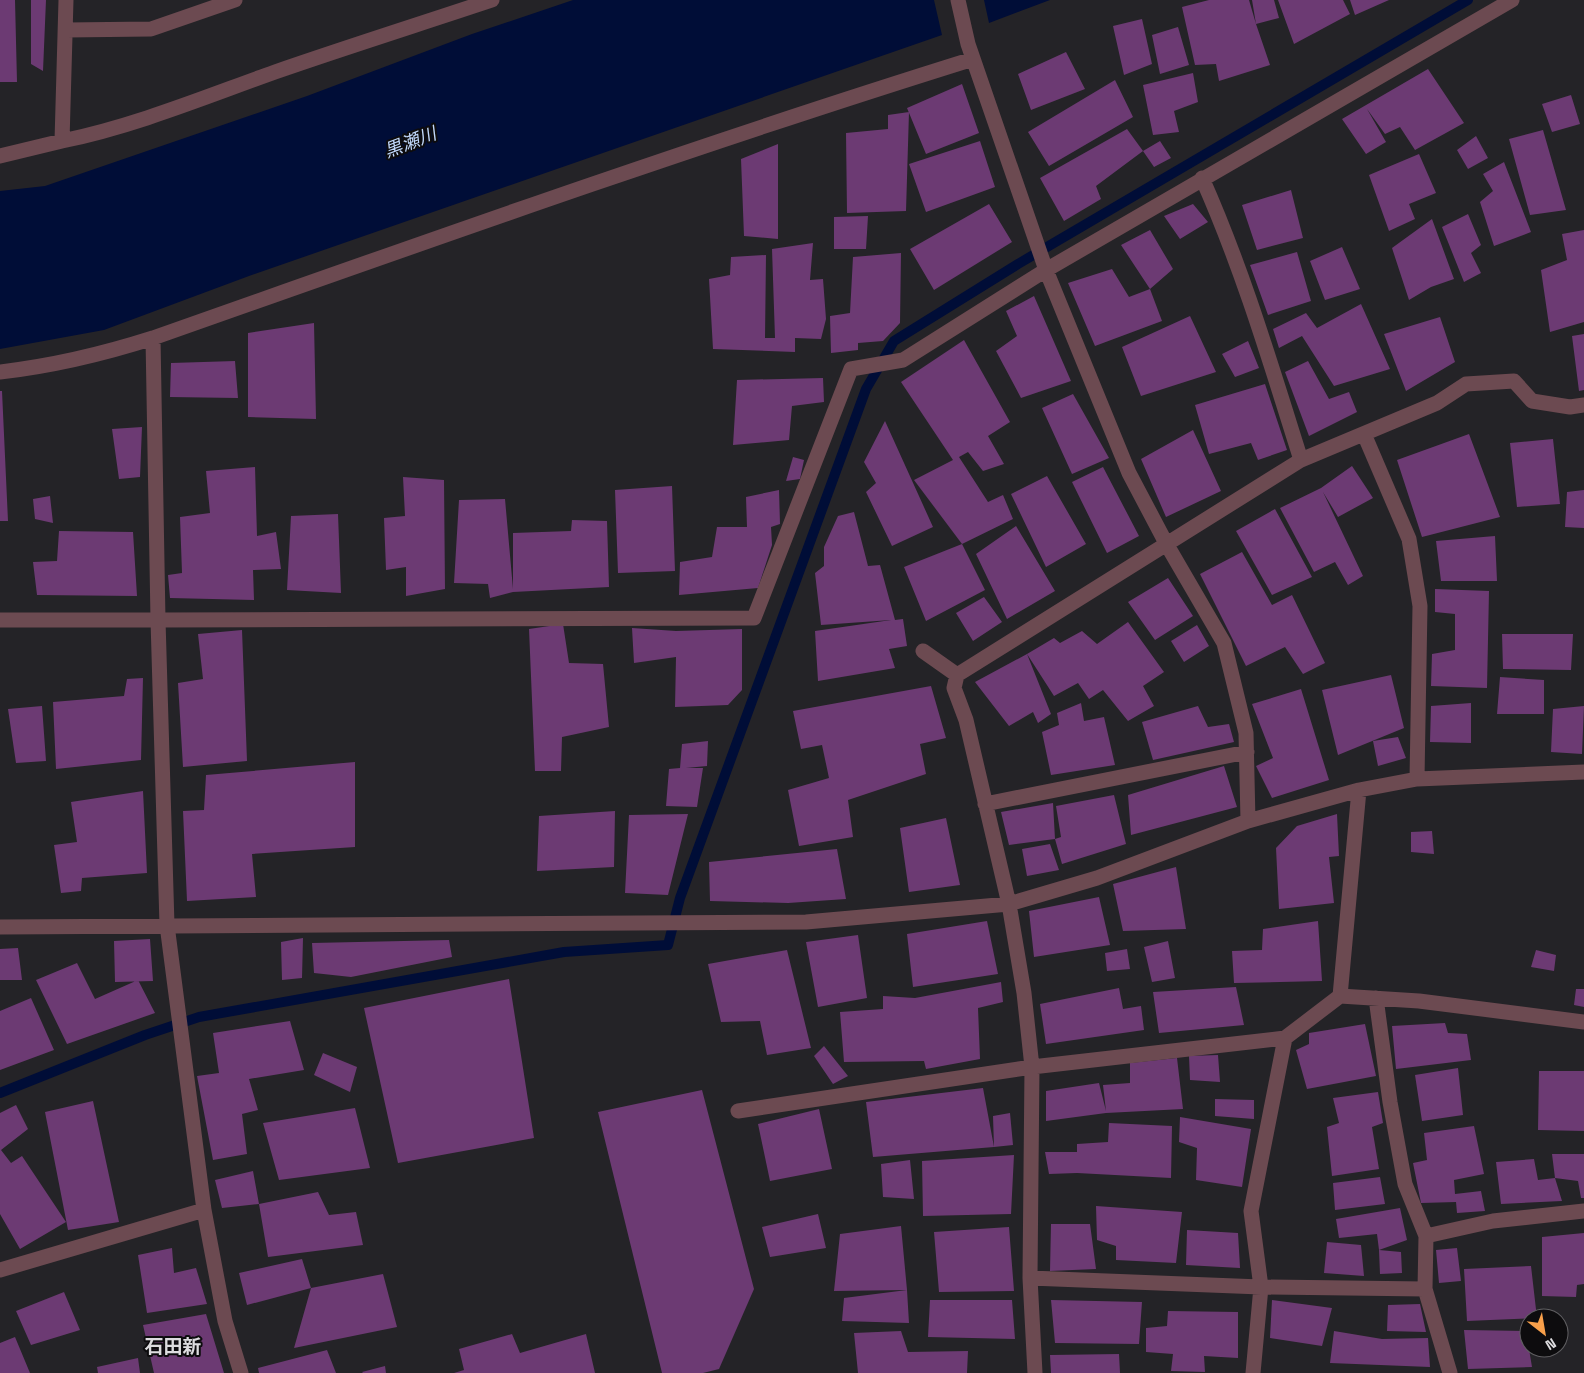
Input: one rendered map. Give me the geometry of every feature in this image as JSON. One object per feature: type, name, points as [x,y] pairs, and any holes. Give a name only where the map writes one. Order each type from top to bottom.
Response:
[{"type":"street","points":[[62,141],[66,0]]},
{"type":"street","points":[[66,30],[151,29],[234,0]]},
{"type":"street","points":[[0,156],[92,134],[158,114],[492,0]]},
{"type":"street","points":[[958,0],[968,44],[1046,270],[1129,473],[1224,643],[1246,733],[1248,821]]},
{"type":"street","points":[[0,620],[754,618],[851,369],[903,360],[1046,270],[1512,0]]},
{"type":"street","points":[[0,372],[55,364],[118,350],[583,187],[827,104],[973,59]]},
{"type":"street","points":[[1202,178],[1256,314],[1301,460]]},
{"type":"street","points":[[153,338],[158,620],[167,925],[204,1210],[225,1321],[241,1373]]},
{"type":"street","points":[[1035,1373],[1030,1278],[1032,1067],[1024,993],[1009,904],[966,720],[954,688],[957,675],[1301,460],[1437,403],[1466,384],[1514,380],[1532,401],[1570,407],[1584,405]]},
{"type":"street","points":[[1364,434],[1409,539],[1420,606],[1416,779]]},
{"type":"street","points":[[923,651],[957,675]]},
{"type":"street","points":[[986,804],[1247,752]]},
{"type":"street","points":[[0,926],[806,922],[1009,904],[1097,878],[1248,821],[1359,790],[1416,779],[1584,772]]},
{"type":"street","points":[[1340,996],[1359,790]]},
{"type":"street","points":[[738,1111],[1032,1067],[1285,1038],[1340,996],[1419,1001],[1584,1022]]},
{"type":"street","points":[[1376,998],[1390,1102],[1405,1184],[1426,1236],[1425,1289],[1450,1373]]},
{"type":"street","points":[[1253,1373],[1261,1288],[1251,1211],[1285,1038]]},
{"type":"street","points":[[0,1270],[108,1236],[204,1210]]},
{"type":"street","points":[[1426,1236],[1493,1221],[1584,1212]]},
{"type":"street","points":[[1030,1278],[1261,1288],[1425,1289]]},
{"type":"water","name":"黒瀬川","points":[[573,0],[934,0],[942,35],[249,276],[104,330],[0,349],[0,191],[45,186],[307,96],[472,34]]},
{"type":"water","points":[[984,0],[1050,0],[989,23]]},
{"type":"building","points":[[0,0],[15,0],[17,82],[0,82]]},
{"type":"building","points":[[31,0],[46,0],[43,71],[31,64]]},
{"type":"building","points":[[1209,0],[1249,0],[1270,65],[1219,81],[1216,64],[1195,65],[1182,7]]},
{"type":"building","points":[[1252,0],[1274,0],[1279,18],[1256,24]]},
{"type":"building","points":[[1278,0],[1343,0],[1350,14],[1294,44]]},
{"type":"building","points":[[1350,0],[1389,0],[1355,15]]},
{"type":"building","points":[[1142,19],[1152,64],[1124,75],[1113,26]]},
{"type":"building","points":[[1178,27],[1189,65],[1160,74],[1152,35]]},
{"type":"building","points":[[1066,52],[1085,89],[1031,110],[1018,74]]},
{"type":"building","points":[[1428,69],[1464,123],[1415,150],[1400,127],[1385,134],[1367,109],[1386,142],[1366,154],[1342,119]]},
{"type":"building","points":[[1193,73],[1198,102],[1174,111],[1179,132],[1153,135],[1143,85]]},
{"type":"building","points":[[1115,80],[1133,117],[1049,166],[1028,132]]},
{"type":"building","points":[[962,84],[979,133],[926,154],[907,108]]},
{"type":"building","points":[[1571,95],[1580,124],[1552,132],[1542,104]]},
{"type":"building","points":[[909,112],[906,211],[847,213],[846,133],[888,129],[888,115]]},
{"type":"building","points":[[1127,129],[1143,151],[1096,186],[1101,199],[1064,221],[1040,178]]},
{"type":"building","points":[[1543,130],[1566,210],[1530,215],[1509,139]]},
{"type":"building","points":[[1476,136],[1488,158],[1468,169],[1457,150]]},
{"type":"building","points":[[980,141],[995,187],[926,212],[909,164]]},
{"type":"building","points":[[1160,141],[1171,158],[1154,167],[1143,151]]},
{"type":"building","points":[[778,144],[778,239],[744,236],[741,159]]},
{"type":"building","points":[[1419,154],[1436,193],[1409,204],[1415,219],[1389,231],[1369,175]]},
{"type":"building","points":[[1504,162],[1531,232],[1494,246],[1480,202],[1493,191],[1483,174]]},
{"type":"building","points":[[1291,190],[1303,238],[1257,250],[1242,205]]},
{"type":"building","points":[[989,204],[1012,242],[934,290],[910,249]]},
{"type":"building","points":[[1193,204],[1208,222],[1180,239],[1164,216]]},
{"type":"building","points":[[1468,214],[1481,245],[1471,253],[1481,273],[1464,282],[1442,227]]},
{"type":"building","points":[[868,216],[866,249],[834,249],[834,217]]},
{"type":"building","points":[[1432,219],[1454,279],[1431,287],[1409,300],[1392,248]]},
{"type":"building","points":[[1150,230],[1173,269],[1150,289],[1121,245]]},
{"type":"building","points":[[1584,230],[1584,322],[1550,332],[1541,270],[1567,260],[1562,234]]},
{"type":"building","points":[[813,243],[810,280],[823,279],[826,319],[821,339],[795,338],[795,352],[713,349],[709,279],[730,275],[731,257],[766,255],[765,338],[775,338],[772,249]]},
{"type":"building","points":[[1342,247],[1360,289],[1325,300],[1310,261]]},
{"type":"building","points":[[1297,252],[1311,301],[1268,315],[1250,265]]},
{"type":"building","points":[[901,253],[900,323],[883,341],[858,343],[858,350],[831,353],[830,316],[850,313],[853,257]]},
{"type":"building","points":[[1112,269],[1129,297],[1150,289],[1162,321],[1095,346],[1068,283]]},
{"type":"building","points":[[1034,296],[1071,381],[1021,398],[996,351],[1017,336],[1006,311]]},
{"type":"building","points":[[1361,304],[1390,369],[1334,386],[1302,336],[1279,348],[1273,329],[1306,313],[1317,328]]},
{"type":"building","points":[[1190,316],[1216,372],[1141,396],[1122,347]]},
{"type":"building","points":[[1440,317],[1455,362],[1406,391],[1384,334]]},
{"type":"building","points":[[314,323],[316,419],[248,417],[248,333]]},
{"type":"building","points":[[1584,334],[1584,390],[1579,391],[1572,336]]},
{"type":"building","points":[[964,340],[1010,422],[988,436],[1004,464],[983,471],[968,452],[959,457],[988,502],[1003,495],[1013,519],[962,544],[914,480],[953,460],[901,382]]},
{"type":"building","points":[[1248,341],[1259,368],[1235,377],[1222,354]]},
{"type":"building","points":[[235,361],[238,398],[170,397],[171,363]]},
{"type":"building","points":[[1308,361],[1329,399],[1349,392],[1357,412],[1309,436],[1285,372]]},
{"type":"building","points":[[823,378],[824,402],[792,406],[789,440],[733,445],[737,380]]},
{"type":"building","points":[[1265,384],[1287,450],[1258,460],[1251,443],[1209,454],[1195,405]]},
{"type":"building","points":[[0,391],[2,391],[8,521],[0,521]]},
{"type":"building","points":[[1073,394],[1109,458],[1072,474],[1042,408]]},
{"type":"building","points":[[885,421],[933,527],[892,546],[866,492],[876,483],[864,462]]},
{"type":"building","points":[[142,427],[140,477],[119,479],[112,429]]},
{"type":"building","points":[[1193,430],[1221,491],[1166,517],[1141,459]]},
{"type":"building","points":[[1469,434],[1500,517],[1422,537],[1397,460]]},
{"type":"building","points":[[1553,439],[1560,504],[1517,507],[1510,443]]},
{"type":"building","points":[[793,457],[804,460],[800,479],[786,481]]},
{"type":"building","points":[[1352,466],[1373,498],[1338,517],[1323,492],[1363,576],[1348,585],[1335,562],[1314,572],[1280,508],[1321,488]]},
{"type":"building","points":[[255,467],[257,536],[276,532],[281,569],[253,570],[254,600],[170,598],[168,575],[182,573],[180,517],[210,513],[206,471]]},
{"type":"building","points":[[1103,467],[1139,536],[1107,553],[1072,482]]},
{"type":"building","points":[[1047,476],[1086,544],[1046,567],[1011,494]]},
{"type":"building","points":[[403,477],[444,480],[445,589],[406,596],[406,567],[386,570],[384,518],[405,516]]},
{"type":"building","points":[[672,486],[675,571],[618,573],[615,490]]},
{"type":"building","points":[[779,490],[780,524],[771,527],[772,545],[758,588],[679,595],[680,562],[712,557],[717,527],[747,527],[746,497]]},
{"type":"building","points":[[1584,490],[1584,528],[1565,527],[1567,492]]},
{"type":"building","points":[[50,496],[53,523],[35,519],[33,499]]},
{"type":"building","points":[[505,499],[513,589],[513,533],[571,531],[572,520],[607,521],[609,587],[513,592],[490,598],[488,584],[454,583],[459,500]]},
{"type":"building","points":[[1275,509],[1312,577],[1272,595],[1236,531]]},
{"type":"building","points":[[854,512],[868,566],[880,565],[895,620],[903,619],[907,646],[889,649],[895,668],[818,681],[815,631],[891,620],[821,625],[815,573],[824,566],[824,547],[838,516]]},
{"type":"building","points":[[338,514],[341,593],[287,590],[291,516]]},
{"type":"building","points":[[1016,526],[1055,591],[1007,619],[976,554]]},
{"type":"building","points":[[59,531],[133,532],[137,596],[37,595],[33,562],[57,561]]},
{"type":"building","points":[[1495,536],[1497,581],[1441,581],[1436,541]]},
{"type":"building","points":[[962,544],[985,590],[926,621],[904,567]]},
{"type":"building","points":[[1242,552],[1272,605],[1292,595],[1325,663],[1303,674],[1285,647],[1246,666],[1200,574]]},
{"type":"building","points":[[1168,578],[1193,616],[1155,640],[1128,602]]},
{"type":"building","points":[[1435,589],[1489,591],[1487,688],[1431,686],[1432,654],[1455,650],[1455,614],[1435,612]]},
{"type":"building","points":[[984,597],[1002,622],[973,641],[956,613]]},
{"type":"building","points":[[1128,622],[1164,672],[1143,686],[1154,706],[1128,721],[1103,690],[1089,699],[1078,683],[1054,696],[1027,654],[1054,638],[1060,643],[1082,631],[1097,644]]},
{"type":"building","points":[[563,624],[569,663],[603,664],[609,727],[562,737],[561,771],[535,771],[529,629]]},
{"type":"building","points":[[1197,625],[1209,646],[1184,662],[1171,641]]},
{"type":"building","points":[[632,628],[676,631],[742,629],[742,690],[728,705],[675,707],[676,657],[634,663]]},
{"type":"building","points":[[242,630],[247,761],[183,767],[178,683],[203,679],[198,634]]},
{"type":"building","points":[[1502,634],[1573,634],[1571,670],[1503,669]]},
{"type":"building","points":[[1027,654],[1051,714],[1038,723],[1033,712],[1009,726],[975,682]]},
{"type":"building","points":[[1391,675],[1404,728],[1338,755],[1322,690]]},
{"type":"building","points":[[1500,677],[1544,680],[1544,714],[1497,714]]},
{"type":"building","points":[[143,678],[141,760],[56,769],[53,702],[124,696],[127,679]]},
{"type":"building","points":[[931,686],[946,738],[920,744],[926,774],[848,800],[853,837],[799,846],[788,790],[829,778],[822,745],[801,749],[793,711]]},
{"type":"building","points":[[1301,689],[1329,780],[1272,798],[1256,766],[1273,758],[1252,704]]},
{"type":"building","points":[[1081,703],[1084,721],[1104,717],[1115,765],[1051,775],[1042,732],[1059,725],[1057,713]]},
{"type":"building","points":[[1471,703],[1471,743],[1430,742],[1431,706]]},
{"type":"building","points":[[42,706],[46,761],[16,763],[8,709]]},
{"type":"building","points":[[1198,706],[1208,727],[1229,724],[1234,742],[1153,760],[1142,722]]},
{"type":"building","points":[[1584,706],[1582,754],[1551,752],[1553,709]]},
{"type":"building","points":[[1398,737],[1406,758],[1378,766],[1373,741]]},
{"type":"building","points":[[708,741],[707,766],[686,768],[703,768],[697,807],[666,806],[669,769],[680,768],[682,744]]},
{"type":"building","points":[[355,762],[355,847],[252,854],[256,897],[187,901],[183,811],[204,810],[206,775]]},
{"type":"building","points":[[1224,766],[1237,807],[1131,835],[1128,795]]},
{"type":"building","points":[[143,791],[147,873],[82,878],[81,891],[61,893],[54,845],[77,842],[71,802]]},
{"type":"building","points":[[1114,795],[1126,844],[1062,864],[1055,839],[1061,837],[1056,806]]},
{"type":"building","points":[[1053,803],[1055,839],[1009,845],[1001,812]]},
{"type":"building","points":[[615,811],[614,867],[537,871],[539,816]]},
{"type":"building","points":[[688,814],[668,895],[625,893],[629,815]]},
{"type":"building","points":[[1337,814],[1339,856],[1329,857],[1334,903],[1279,909],[1276,848],[1297,826]]},
{"type":"building","points":[[946,818],[960,885],[909,892],[900,828]]},
{"type":"building","points":[[1432,831],[1434,854],[1411,852],[1411,832]]},
{"type":"building","points":[[1050,844],[1059,870],[1027,876],[1022,849]]},
{"type":"building","points":[[837,849],[846,899],[788,903],[710,901],[709,862]]},
{"type":"building","points":[[1176,867],[1186,929],[1123,931],[1113,884]]},
{"type":"building","points":[[1099,897],[1110,945],[1034,957],[1029,911]]},
{"type":"building","points":[[987,921],[998,974],[913,987],[907,934]]},
{"type":"building","points":[[1318,921],[1322,981],[1234,983],[1232,951],[1262,950],[1263,929]]},
{"type":"building","points":[[858,935],[867,998],[818,1007],[806,942]]},
{"type":"building","points":[[303,938],[302,978],[282,980],[281,942]]},
{"type":"building","points":[[150,939],[153,981],[115,982],[114,941]]},
{"type":"building","points":[[449,940],[452,957],[351,977],[314,973],[312,943]]},
{"type":"building","points":[[1168,941],[1175,978],[1152,982],[1144,947]]},
{"type":"building","points":[[18,948],[22,980],[0,980],[0,949]]},
{"type":"building","points":[[1127,949],[1130,969],[1107,971],[1105,953]]},
{"type":"building","points":[[787,950],[811,1048],[767,1055],[760,1021],[721,1022],[708,964]]},
{"type":"building","points":[[1536,950],[1556,955],[1554,971],[1531,967]]},
{"type":"building","points":[[77,963],[95,999],[138,980],[155,1013],[67,1044],[36,980]]},
{"type":"building","points":[[509,979],[534,1138],[398,1163],[364,1008]]},
{"type":"building","points":[[1001,982],[1003,1002],[978,1008],[980,1059],[926,1069],[924,1061],[844,1062],[840,1012],[883,1009],[883,996],[915,998]]},
{"type":"building","points":[[1236,987],[1244,1025],[1159,1033],[1153,992]]},
{"type":"building","points":[[1119,988],[1123,1009],[1141,1006],[1144,1030],[1046,1044],[1040,1004]]},
{"type":"building","points":[[1576,989],[1584,989],[1584,1007],[1574,1005]]},
{"type":"building","points":[[31,998],[54,1050],[0,1070],[0,1011]]},
{"type":"building","points":[[290,1021],[304,1070],[249,1079],[258,1110],[242,1114],[247,1154],[213,1160],[197,1076],[219,1073],[213,1033]]},
{"type":"building","points":[[1445,1023],[1448,1033],[1467,1034],[1471,1060],[1396,1069],[1392,1026]]},
{"type":"building","points":[[1365,1024],[1376,1076],[1307,1089],[1296,1050],[1309,1044],[1309,1033]]},
{"type":"building","points":[[824,1046],[848,1076],[833,1084],[814,1056]]},
{"type":"building","points":[[323,1053],[357,1067],[350,1092],[314,1075]]},
{"type":"building","points":[[1218,1055],[1220,1082],[1190,1080],[1189,1056]]},
{"type":"building","points":[[1177,1058],[1183,1109],[1106,1113],[1046,1121],[1046,1091],[1099,1083],[1106,1111],[1103,1085],[1130,1083],[1130,1063]]},
{"type":"building","points":[[1458,1068],[1463,1115],[1422,1121],[1415,1075]]},
{"type":"building","points":[[1539,1071],[1584,1071],[1584,1131],[1538,1130]]},
{"type":"building","points":[[983,1088],[994,1147],[873,1157],[866,1102]]},
{"type":"building","points":[[702,1090],[754,1289],[719,1369],[703,1373],[662,1373],[598,1112]]},
{"type":"building","points":[[1378,1092],[1383,1123],[1372,1127],[1379,1169],[1332,1176],[1327,1127],[1339,1123],[1333,1098]]},
{"type":"building","points":[[1215,1099],[1254,1100],[1254,1119],[1215,1116]]},
{"type":"building","points":[[93,1101],[119,1222],[68,1230],[45,1112]]},
{"type":"building","points":[[16,1105],[28,1129],[1,1150],[11,1163],[22,1156],[66,1222],[20,1249],[0,1214],[0,1113]]},
{"type":"building","points":[[355,1108],[370,1168],[279,1180],[263,1123]]},
{"type":"building","points":[[819,1109],[832,1169],[770,1181],[758,1124]]},
{"type":"building","points":[[1010,1113],[1013,1145],[994,1147],[993,1116]]},
{"type":"building","points":[[1180,1117],[1251,1129],[1242,1187],[1196,1180],[1197,1148],[1179,1142]]},
{"type":"building","points":[[1109,1123],[1172,1126],[1171,1178],[1077,1173],[1049,1174],[1045,1152],[1077,1152],[1077,1144],[1108,1142]]},
{"type":"building","points":[[1474,1126],[1484,1174],[1454,1180],[1455,1194],[1481,1191],[1485,1211],[1457,1213],[1456,1202],[1421,1203],[1413,1163],[1427,1160],[1424,1133]]},
{"type":"building","points":[[1552,1154],[1584,1154],[1584,1198],[1581,1198],[1578,1181],[1555,1178]]},
{"type":"building","points":[[1014,1155],[1011,1214],[923,1216],[922,1161]]},
{"type":"building","points":[[1534,1159],[1538,1180],[1555,1178],[1562,1201],[1501,1204],[1496,1162]]},
{"type":"building","points":[[910,1160],[914,1199],[883,1197],[881,1164]]},
{"type":"building","points":[[253,1171],[259,1204],[222,1208],[215,1180]]},
{"type":"building","points":[[1380,1177],[1385,1204],[1335,1210],[1333,1183]]},
{"type":"building","points":[[318,1192],[329,1215],[356,1212],[363,1245],[268,1257],[259,1204]]},
{"type":"building","points":[[1096,1206],[1182,1212],[1176,1263],[1116,1260],[1116,1246],[1097,1240]]},
{"type":"building","points":[[1400,1208],[1407,1240],[1379,1250],[1377,1234],[1339,1238],[1336,1219]]},
{"type":"building","points":[[818,1214],[826,1248],[770,1257],[762,1227]]},
{"type":"building","points":[[1051,1224],[1090,1224],[1096,1269],[1050,1271]]},
{"type":"building","points":[[901,1226],[907,1290],[834,1291],[840,1234]]},
{"type":"building","points":[[1009,1227],[1014,1291],[939,1292],[934,1232]]},
{"type":"building","points":[[1187,1230],[1238,1233],[1240,1268],[1186,1265]]},
{"type":"building","points":[[1584,1233],[1584,1284],[1577,1285],[1576,1297],[1542,1296],[1542,1237]]},
{"type":"building","points":[[1327,1242],[1361,1245],[1364,1276],[1324,1273]]},
{"type":"building","points":[[172,1248],[174,1273],[196,1268],[207,1304],[147,1313],[138,1255]]},
{"type":"building","points":[[1457,1248],[1461,1281],[1439,1283],[1436,1250]]},
{"type":"building","points":[[1379,1250],[1401,1252],[1402,1273],[1380,1274]]},
{"type":"building","points":[[302,1259],[311,1288],[247,1305],[239,1273]]},
{"type":"building","points":[[1531,1266],[1536,1308],[1519,1308],[1519,1319],[1467,1321],[1464,1269]]},
{"type":"building","points":[[383,1274],[397,1327],[294,1348],[311,1288]]},
{"type":"building","points":[[907,1290],[909,1323],[842,1321],[844,1298]]},
{"type":"building","points":[[64,1292],[80,1330],[31,1345],[16,1311]]},
{"type":"building","points":[[930,1300],[1012,1300],[1015,1339],[928,1337]]},
{"type":"building","points":[[1051,1300],[1142,1302],[1139,1344],[1055,1343]]},
{"type":"building","points":[[1272,1300],[1332,1308],[1322,1346],[1270,1338]]},
{"type":"building","points":[[1420,1304],[1426,1332],[1387,1331],[1388,1305]]},
{"type":"building","points":[[1168,1311],[1238,1312],[1238,1358],[1204,1356],[1205,1372],[1171,1371],[1173,1354],[1146,1352],[1146,1328],[1167,1326]]},
{"type":"building","points":[[206,1314],[224,1373],[154,1373],[143,1325]]},
{"type":"building","points":[[1464,1330],[1519,1331],[1519,1358],[1530,1358],[1532,1367],[1468,1369]]},
{"type":"building","points":[[901,1331],[908,1352],[968,1351],[967,1373],[858,1373],[854,1333]]},
{"type":"building","points":[[1334,1331],[1382,1339],[1428,1338],[1430,1367],[1330,1363]]},
{"type":"building","points":[[512,1334],[520,1353],[586,1334],[595,1373],[454,1373],[464,1370],[459,1349]]},
{"type":"building","points":[[15,1337],[30,1373],[0,1373],[0,1343]]},
{"type":"building","points":[[327,1350],[336,1373],[259,1373],[258,1368]]},
{"type":"building","points":[[1119,1354],[1120,1373],[1051,1373],[1050,1355]]},
{"type":"building","points":[[138,1358],[140,1373],[98,1373],[97,1367]]},
{"type":"building","points":[[385,1366],[386,1373],[362,1372]]},
{"type":"waterway","points":[[0,1093],[145,1035],[199,1017],[564,952],[668,945],[680,898],[866,389],[894,341],[1018,264],[1468,0]]},
{"type":"district","name":"石田新","points":[[173,1346]]}]
